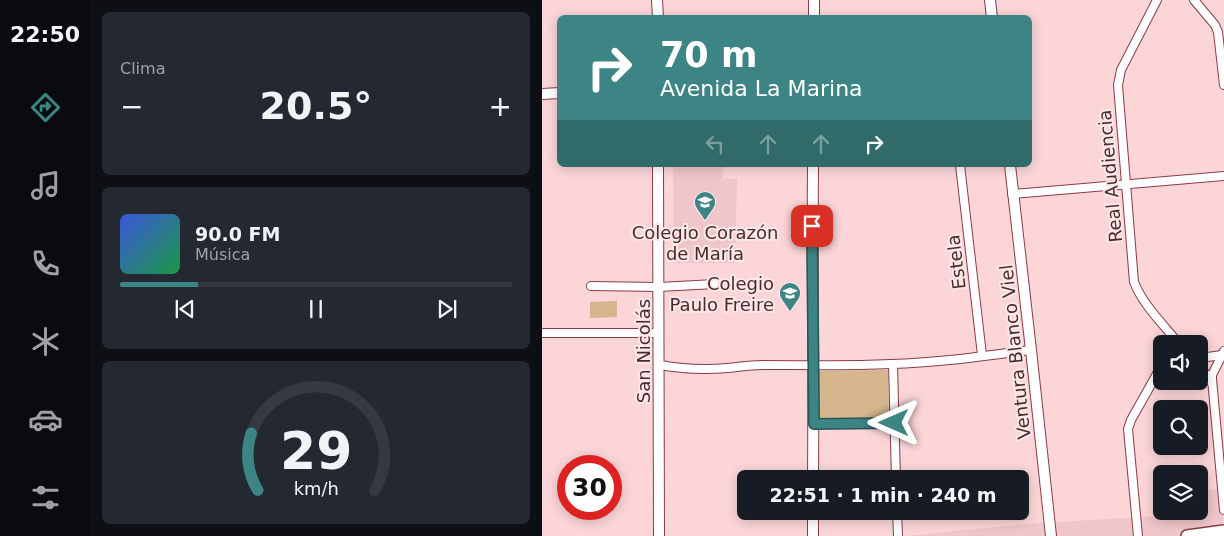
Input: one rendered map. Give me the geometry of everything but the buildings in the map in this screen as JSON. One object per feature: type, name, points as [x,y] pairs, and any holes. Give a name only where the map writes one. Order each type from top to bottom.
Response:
[{"type":"main road","points":[[1187,536],[1224,531]]},
{"type":"street","points":[[657,0],[658,15]]},
{"type":"street","points":[[814,0],[814,15]]},
{"type":"street","points":[[990,0],[992,15]]},
{"type":"street","name":"Real Audiencia","points":[[1157,0],[1121,70],[1118,85],[1134,282],[1137,291],[1170,335]]},
{"type":"street","points":[[1194,0],[1215,25],[1218,32],[1224,85]]},
{"type":"street","points":[[542,94],[557,94]]},
{"type":"street","name":"San Nicolás","points":[[658,167],[660,333],[659,536]]},
{"type":"street","points":[[813,167],[813,470]]},
{"type":"street","name":"Estela","points":[[960,167],[982,356]]},
{"type":"street","name":"Ventura Blanco Viel","points":[[1010,167],[1051,536]]},
{"type":"street","points":[[1012,194],[1224,176]]},
{"type":"street","points":[[591,286],[659,287],[715,284]]},
{"type":"street","points":[[542,333],[660,333]]},
{"type":"street","points":[[660,365],[690,369],[760,365],[893,364],[1031,350]]},
{"type":"street","points":[[1208,356],[1223,353]]},
{"type":"street","points":[[1223,353],[1212,375],[1212,384],[1224,510]]},
{"type":"street","points":[[893,364],[896,470]]},
{"type":"street","points":[[1208,377],[1212,384]]},
{"type":"street","points":[[1138,536],[1128,430],[1131,420],[1153,381]]},
{"type":"street","points":[[814,424],[894,423]]},
{"type":"street","points":[[812,520],[812,536]]},
{"type":"street","points":[[897,520],[898,536]]},
{"type":"shaded area","name":"Colegio Corazón de María","points":[[673,167],[723,167],[723,179],[737,179],[735,263],[674,263]]},
{"type":"shaded area","points":[[617,301],[617,317],[590,318],[590,302]]},
{"type":"shaded area","points":[[888,370],[889,420],[819,421],[818,371]]},
{"type":"shaded area","points":[[1208,480],[1209,490],[1223,488],[1223,536],[906,536],[1026,524],[1153,516],[1153,520],[1208,520]]},
{"type":"place","name":"Colegio Corazón de María","points":[[705,221]]},
{"type":"place","name":"Colegio Paulo Freire","points":[[790,312]]},
{"type":"route","points":[[812,226],[814,424],[894,423]]}]
